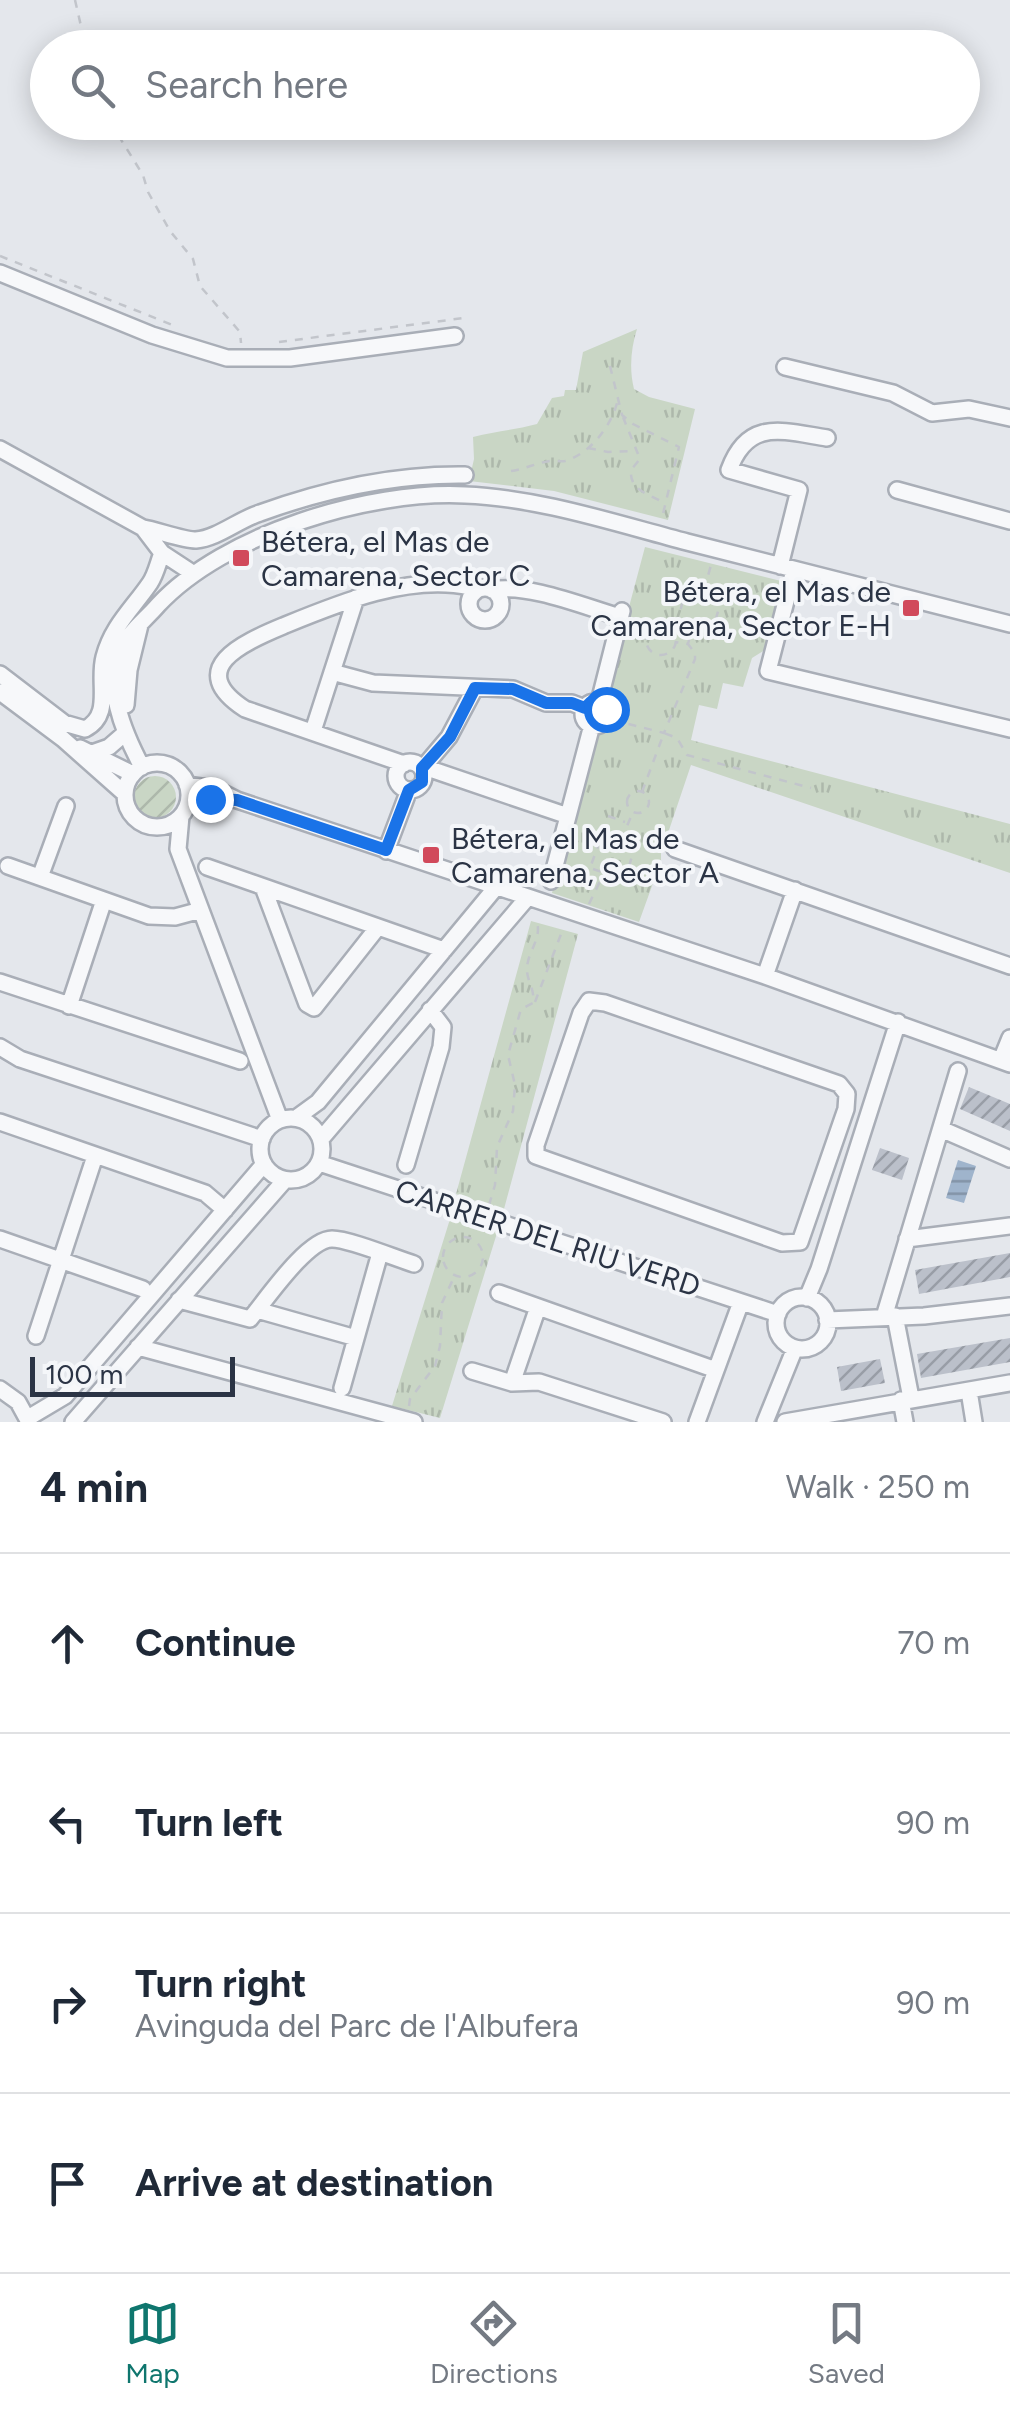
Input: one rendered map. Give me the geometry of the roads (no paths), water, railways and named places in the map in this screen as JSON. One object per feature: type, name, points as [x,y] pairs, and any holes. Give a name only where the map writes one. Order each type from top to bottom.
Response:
[{"type":"street","points":[[0,274],[152,335],[227,358],[290,358],[455,336]]},
{"type":"street","points":[[785,367],[894,393],[932,413],[968,409],[1010,418]]},
{"type":"street","points":[[827,438],[784,431],[759,432],[736,452],[729,470],[799,490],[768,671],[1009,726]]},
{"type":"street","points":[[0,449],[143,528],[172,533],[188,541],[201,540],[246,518],[352,486],[429,474],[465,475]]},
{"type":"street","points":[[897,490],[1010,521]]},
{"type":"street","points":[[144,768],[124,734],[115,686],[120,650],[166,597],[240,545],[330,513],[399,499],[462,494],[542,504],[1010,624]]},
{"type":"street","points":[[143,528],[162,553],[194,574]]},
{"type":"street","points":[[0,674],[64,723],[85,729],[95,724],[101,716],[101,675],[111,638],[122,616],[152,580],[162,553]]},
{"type":"street","points":[[423,771],[415,763],[404,764],[246,709],[220,688],[220,668],[224,658],[252,639],[356,598],[453,583],[470,586],[474,592]]},
{"type":"street","points":[[538,594],[500,608],[489,619],[476,617],[469,604],[474,592],[482,588],[502,588],[538,594],[621,614],[592,705],[584,718],[592,725],[550,882]]},
{"type":"street","points":[[492,590],[500,600],[500,608]]},
{"type":"street","points":[[314,732],[356,598]]},
{"type":"street","points":[[140,625],[125,691],[131,728],[144,768]]},
{"type":"street","points":[[332,672],[373,683],[513,689],[546,703],[592,705]]},
{"type":"street","points":[[386,850],[409,790],[420,786],[423,771],[450,737],[475,688]]},
{"type":"street","points":[[1,694],[63,739],[125,794],[131,815],[178,849]]},
{"type":"street","points":[[92,754],[109,747],[124,734]]},
{"type":"street","points":[[63,739],[92,754],[144,768],[174,768],[187,785],[178,849],[288,1119]]},
{"type":"street","points":[[404,764],[397,781],[409,790]]},
{"type":"street","points":[[125,794],[144,768]]},
{"type":"street","points":[[423,771],[430,769],[568,816]]},
{"type":"street","points":[[187,785],[216,788],[237,800],[766,976],[1005,1062],[1010,1038]]},
{"type":"street","points":[[150,826],[162,826],[210,799],[237,800]]},
{"type":"street","points":[[40,877],[66,806]]},
{"type":"street","points":[[675,849],[1010,966]]},
{"type":"street","points":[[8,866],[149,916],[174,918],[201,910]]},
{"type":"street","points":[[207,867],[444,950]]},
{"type":"street","points":[[262,886],[307,1004],[314,1008],[378,927]]},
{"type":"street","points":[[498,886],[318,1102],[262,1139],[264,1164],[276,1177],[305,1177],[319,1162],[321,1139],[528,897]]},
{"type":"street","points":[[766,976],[795,890]]},
{"type":"street","points":[[69,1006],[104,900]]},
{"type":"street","points":[[0,982],[240,1061]]},
{"type":"street","points":[[589,1001],[839,1084],[847,1094],[846,1109],[828,1167],[800,1242],[792,1244],[542,1160],[536,1156],[536,1146],[581,1013],[589,1001]]},
{"type":"street","points":[[406,1164],[441,1048],[443,1027],[430,1010]]},
{"type":"street","points":[[807,1298],[898,1022]]},
{"type":"street","points":[[0,1047],[20,1059],[262,1139]]},
{"type":"street","points":[[0,1060],[20,1059]]},
{"type":"street","points":[[904,1422],[906,1399],[889,1317],[907,1239],[958,1071]]},
{"type":"street","points":[[288,1119],[311,1125],[321,1139]]},
{"type":"street","points":[[0,1122],[205,1193],[225,1210]]},
{"type":"street","points":[[940,1129],[1010,1159]]},
{"type":"street","points":[[36,1336],[96,1156]]},
{"type":"street","name":"CARRER DEL RIU VERD","points":[[319,1162],[778,1314]]},
{"type":"street","points":[[0,1388],[18,1402],[28,1420],[65,1396],[264,1164]]},
{"type":"street","points":[[828,1167],[850,1173]]},
{"type":"street","points":[[73,1422],[285,1180]]},
{"type":"street","points":[[907,1239],[1010,1226]]},
{"type":"street","points":[[180,1300],[250,1319],[307,1251],[333,1238],[414,1264]]},
{"type":"street","points":[[0,1239],[143,1289]]},
{"type":"street","points":[[342,1388],[380,1254]]},
{"type":"street","points":[[499,1293],[716,1370]]},
{"type":"street","points":[[807,1298],[821,1306],[827,1320],[824,1336],[804,1348],[795,1348],[777,1331],[778,1314],[786,1302],[807,1298]]},
{"type":"street","points":[[697,1422],[742,1302]]},
{"type":"street","points":[[827,1320],[1010,1306]]},
{"type":"street","points":[[512,1382],[538,1307]]},
{"type":"street","points":[[257,1310],[356,1338]]},
{"type":"street","points":[[138,1348],[412,1416]]},
{"type":"street","points":[[768,1421],[795,1348]]},
{"type":"street","points":[[472,1371],[512,1382],[539,1382],[663,1422]]},
{"type":"street","points":[[785,1422],[1010,1383]]},
{"type":"street","points":[[969,1392],[974,1422]]},
{"type":"water","points":[[958,1160],[976,1166],[964,1203],[946,1198]]},
{"type":"place","name":"Bétera, el Mas de Camarena, Sector C","points":[[241,558]]},
{"type":"place","name":"Bétera, el Mas de Camarena, Sector E-H","points":[[911,608]]},
{"type":"place","name":"Bétera, el Mas de Camarena, Sector A","points":[[431,855]]}]
